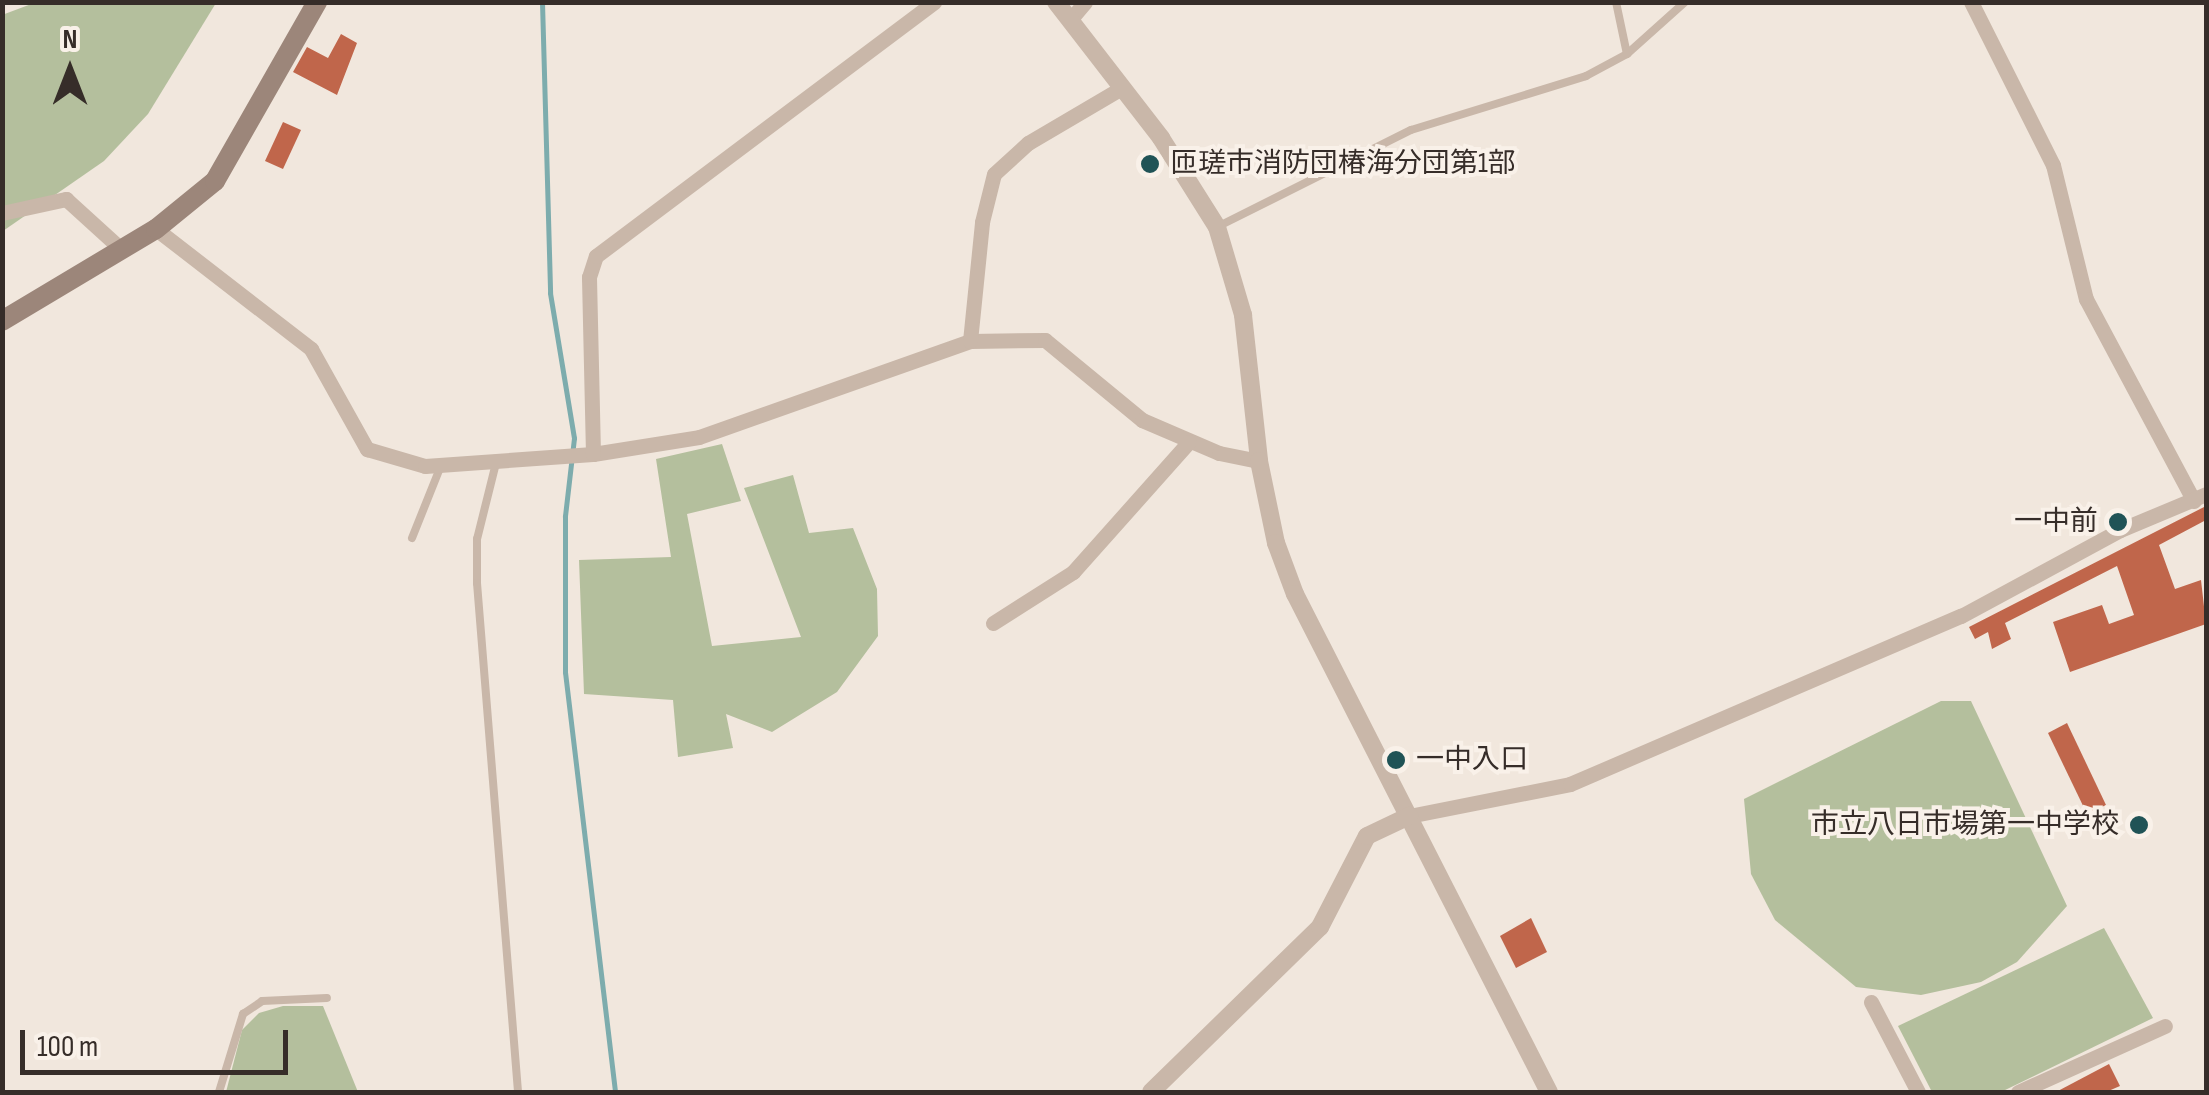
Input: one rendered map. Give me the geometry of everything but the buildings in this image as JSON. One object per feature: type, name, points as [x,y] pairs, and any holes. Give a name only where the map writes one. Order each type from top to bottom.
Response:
[{"type":"main road","points":[[2,321],[156,229],[230,161],[317,2]]},
{"type":"street","points":[[593,454],[590,277],[596,256],[934,2]]},
{"type":"street","points":[[1056,2],[1123,87],[1216,227],[1243,315],[1259,461],[1295,594],[1549,1092]]},
{"type":"street","points":[[1070,20],[1085,2]]},
{"type":"street","points":[[1151,1092],[1320,927],[1367,836],[1410,816],[1570,784],[1961,616],[2120,530],[2200,497],[2086,299],[2052,165],[1970,2]]},
{"type":"street","points":[[970,342],[982,222],[994,174],[1028,142],[1123,87]]},
{"type":"street","points":[[2,213],[66,198],[121,249]]},
{"type":"street","points":[[156,229],[311,349],[367,449],[440,468],[593,454],[749,422],[970,342],[1056,344],[1142,420],[1189,442],[1259,461]]},
{"type":"street","points":[[993,623],[1073,572],[1189,442]]},
{"type":"street","points":[[1871,1002],[1918,1092]]},
{"type":"street","points":[[2018,1092],[2166,1026]]},
{"type":"lane","points":[[1616,2],[1627,54]]},
{"type":"lane","points":[[1216,227],[1411,130],[1586,76],[1627,54],[1685,2]]},
{"type":"lane","points":[[496,462],[477,539],[477,583],[518,1092]]},
{"type":"lane","points":[[412,538],[440,468]]},
{"type":"lane","points":[[218,1092],[243,1014],[262,1001],[327,998]]},
{"type":"green space","points":[[34,3],[216,3],[148,114],[104,161],[3,231],[2,15]]},
{"type":"green space","points":[[722,444],[741,501],[687,514],[712,646],[801,637],[744,488],[793,475],[809,533],[853,528],[877,589],[878,636],[837,692],[772,732],[726,714],[733,748],[678,757],[673,700],[584,694],[579,560],[671,557],[656,459]]},
{"type":"green space","points":[[1941,701],[1971,701],[2067,906],[2017,962],[1981,982],[1921,995],[1856,987],[1775,920],[1751,874],[1744,799]]},
{"type":"green space","points":[[2104,928],[2153,1018],[2001,1092],[1932,1092],[1898,1026]]},
{"type":"green space","points":[[283,1006],[323,1006],[358,1092],[226,1092],[242,1030],[259,1013]]},
{"type":"waterway","points":[[542,2],[550,293],[574,438],[565,516],[565,672],[615,1092]]},
{"type":"place","name":"匝瑳市消防団椿海分団第1部","points":[[1150,164]]},
{"type":"place","name":"一中前","points":[[2118,522]]},
{"type":"place","name":"一中入口","points":[[1396,760]]},
{"type":"place","name":"市立八日市場第一中学校","points":[[2139,825]]}]
